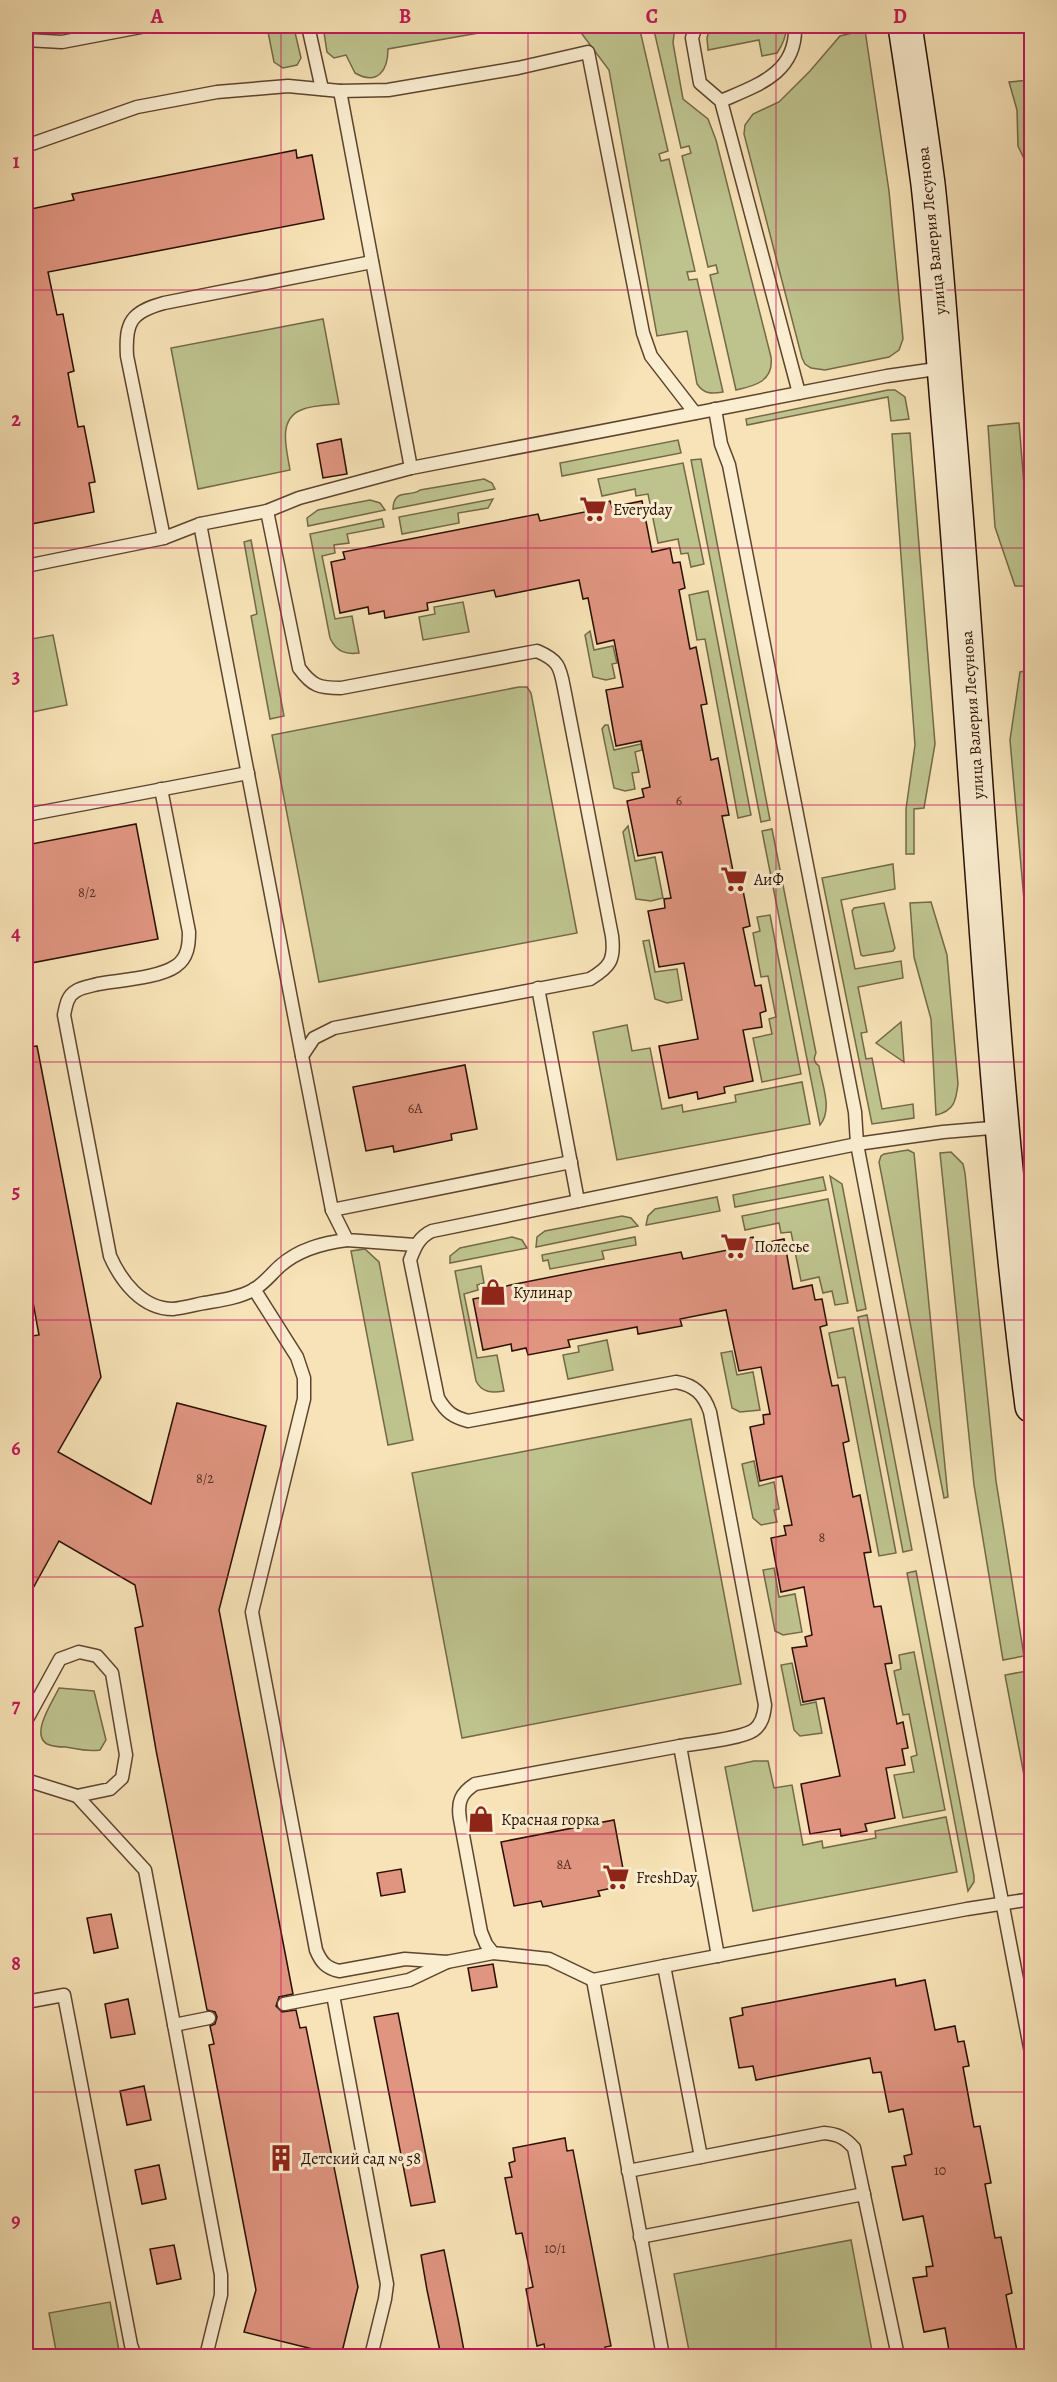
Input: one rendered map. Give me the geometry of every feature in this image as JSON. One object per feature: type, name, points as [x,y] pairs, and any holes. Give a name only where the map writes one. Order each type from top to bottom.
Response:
[{"type":"main road","name":"улица Валерия Лесунова","points":[[905,26],[928,184],[945,368],[965,612],[989,967],[1022,1333],[1032,1406]]},
{"type":"lane","points":[[26,40],[62,42],[146,26]]},
{"type":"lane","points":[[308,26],[322,89]]},
{"type":"lane","points":[[696,26],[692,38],[700,83],[721,101],[799,393]]},
{"type":"lane","points":[[721,101],[768,81],[794,47],[795,26]]},
{"type":"lane","points":[[26,146],[137,108],[217,92],[288,86],[340,91],[388,90],[518,69],[588,52],[643,333],[651,356],[695,413]]},
{"type":"lane","points":[[340,91],[411,468]]},
{"type":"lane","points":[[164,538],[127,356],[126,335],[132,321],[144,309],[164,303],[372,262]]},
{"type":"lane","points":[[26,566],[164,538],[200,524],[267,511],[299,498],[411,468],[887,376],[945,368]]},
{"type":"lane","points":[[715,409],[721,444],[729,465],[852,1100],[857,1144],[1032,2058]]},
{"type":"lane","points":[[267,511],[298,668],[307,679],[322,688],[341,688],[537,651],[550,657],[560,668],[614,950],[612,960],[604,971],[590,979],[334,1028],[314,1038],[302,1056]]},
{"type":"lane","points":[[200,524],[332,1210],[347,1240]]},
{"type":"lane","points":[[26,815],[248,773]]},
{"type":"lane","points":[[161,789],[189,932],[189,945],[185,956],[177,965],[161,972],[87,986],[75,991],[66,1002],[64,1015],[110,1256],[117,1272],[129,1289],[142,1298],[153,1305],[172,1309],[238,1296],[254,1289],[293,1256],[325,1243],[347,1240],[415,1245]]},
{"type":"lane","points":[[538,988],[578,1201]]},
{"type":"lane","points":[[494,1953],[486,1944],[481,1932],[458,1808],[460,1799],[466,1790],[475,1784],[742,1735],[753,1731],[764,1715],[758,1670],[706,1400],[697,1390],[687,1384],[676,1382],[468,1421],[454,1417],[445,1410],[438,1398],[410,1260],[415,1245],[424,1234],[432,1231],[857,1144],[943,1132],[1003,1127]]},
{"type":"lane","points":[[332,1210],[571,1162]]},
{"type":"lane","points":[[254,1289],[297,1357],[304,1378],[304,1399],[252,1612],[316,1950],[321,1962],[330,1969],[339,1971],[405,1959],[447,1962]]},
{"type":"lane","points":[[26,1721],[60,1659],[79,1652],[97,1656],[112,1673],[126,1755],[123,1778],[110,1789],[77,1796],[26,1780]]},
{"type":"lane","points":[[680,1746],[718,1956]]},
{"type":"lane","points":[[77,1796],[145,1870],[221,2275],[221,2295],[206,2356]]},
{"type":"lane","points":[[284,2004],[409,1980],[447,1962],[494,1953],[549,1959],[593,1980],[1032,1899]]},
{"type":"lane","points":[[664,1966],[701,2157]]},
{"type":"lane","points":[[593,1980],[663,2356]]},
{"type":"lane","points":[[26,2002],[64,1995],[131,2345],[135,2356]]},
{"type":"lane","points":[[333,1995],[387,2284],[386,2299],[371,2356]]},
{"type":"lane","points":[[174,2025],[209,2018]]},
{"type":"lane","points":[[628,2171],[824,2133],[836,2134],[847,2140],[854,2148],[897,2356]]},
{"type":"lane","points":[[640,2237],[864,2194]]},
{"type":"green space","points":[[274,26],[293,26],[301,58],[297,65],[283,68],[274,62],[268,32]]},
{"type":"green space","points":[[323,26],[518,26],[388,49],[384,69],[376,77],[370,78],[355,73],[346,55],[334,58],[327,52]]},
{"type":"green space","points":[[576,26],[639,26],[668,151],[659,154],[661,161],[669,159],[695,271],[687,272],[689,280],[697,279],[723,392],[708,392],[702,390],[697,384],[687,331],[657,336],[609,70]]},
{"type":"green space","points":[[653,26],[675,26],[673,43],[683,99],[708,119],[716,140],[771,357],[769,372],[762,381],[736,390],[710,275],[718,273],[716,265],[708,267],[682,156],[691,153],[689,146],[681,148]]},
{"type":"green space","points":[[710,26],[786,26],[786,30],[777,53],[762,56],[759,40],[708,50],[707,38]]},
{"type":"green space","points":[[865,30],[889,191],[903,339],[899,350],[889,357],[825,370],[811,368],[802,358],[744,134],[745,125],[753,114],[779,102],[840,36]]},
{"type":"green space","points":[[1031,80],[1031,173],[1018,146],[1017,110],[1009,82]]},
{"type":"green space","points":[[323,319],[339,404],[305,408],[289,421],[285,436],[290,470],[198,489],[171,348]]},
{"type":"green space","points":[[895,390],[905,397],[909,419],[891,421],[888,397],[747,425],[746,419]]},
{"type":"green space","points":[[1019,423],[1031,571],[1031,609],[1029,609],[1027,586],[1015,586],[995,527],[988,426]]},
{"type":"green space","points":[[910,433],[935,744],[924,808],[914,809],[914,854],[906,854],[906,809],[915,745],[892,434]]},
{"type":"green space","points":[[678,440],[681,453],[562,476],[560,463]]},
{"type":"green space","points":[[701,459],[770,820],[761,822],[691,460]]},
{"type":"green space","points":[[683,463],[704,564],[691,567],[688,553],[681,554],[678,539],[658,543],[648,494],[636,496],[635,489],[602,496],[598,479]]},
{"type":"green space","points":[[484,479],[492,483],[495,489],[393,509],[394,502],[399,495]]},
{"type":"green space","points":[[493,499],[488,508],[458,513],[459,523],[402,534],[399,517]]},
{"type":"green space","points":[[370,500],[380,503],[385,510],[308,526],[307,518],[318,510]]},
{"type":"green space","points":[[382,519],[384,527],[347,534],[349,543],[334,545],[335,553],[322,556],[335,619],[352,616],[359,653],[345,653],[335,646],[330,638],[310,534]]},
{"type":"green space","points":[[251,540],[284,716],[270,719],[251,616],[257,614],[244,542]]},
{"type":"green space","points":[[708,591],[751,815],[738,818],[705,639],[697,640],[689,595]]},
{"type":"green space","points":[[463,602],[469,632],[423,640],[419,617],[435,614],[434,607]]},
{"type":"green space","points":[[590,631],[594,650],[613,646],[617,663],[612,664],[615,678],[606,680],[593,677],[585,635]]},
{"type":"green space","points":[[53,635],[67,705],[32,712],[26,679],[26,640]]},
{"type":"green space","points":[[1032,670],[1031,980],[1010,740],[1020,672]]},
{"type":"green space","points":[[527,687],[531,693],[577,933],[319,982],[272,735]]},
{"type":"green space","points":[[608,725],[614,750],[641,744],[642,750],[635,752],[639,772],[632,773],[635,789],[625,791],[614,788],[602,729]]},
{"type":"green space","points":[[628,826],[635,861],[655,857],[663,898],[651,901],[636,899],[623,832]]},
{"type":"green space","points":[[772,829],[816,1053],[814,1060],[819,1066],[826,1097],[826,1112],[820,1125],[762,831]]},
{"type":"green space","points":[[893,864],[895,889],[841,900],[855,969],[901,961],[903,978],[858,987],[867,1032],[861,1033],[866,1059],[872,1058],[882,1109],[913,1104],[914,1118],[872,1124],[822,878]]},
{"type":"green space","points":[[931,902],[947,955],[958,1084],[953,1104],[947,1111],[936,1115],[931,1019],[914,957],[910,903]]},
{"type":"green space","points":[[884,903],[895,948],[893,951],[863,956],[852,911],[854,908]]},
{"type":"green space","points":[[770,915],[801,1074],[762,1082],[753,1038],[772,1034],[769,1019],[776,1017],[768,976],[761,977],[753,933],[760,931],[757,917]]},
{"type":"green space","points":[[649,940],[655,972],[677,969],[682,1000],[667,1003],[655,999],[643,941]]},
{"type":"green space","points":[[901,1022],[904,1062],[876,1043]]},
{"type":"green space","points":[[627,1025],[632,1051],[650,1048],[662,1109],[682,1105],[683,1112],[736,1102],[735,1095],[802,1082],[810,1124],[617,1160],[593,1032]]},
{"type":"green space","points":[[908,1150],[914,1153],[948,1497],[944,1498],[879,1162],[884,1154]]},
{"type":"green space","points":[[951,1152],[963,1164],[965,1173],[996,1481],[1024,1656],[1003,1660],[974,1485],[940,1153]]},
{"type":"green space","points":[[830,1176],[842,1184],[866,1309],[857,1311]]},
{"type":"green space","points":[[823,1177],[826,1190],[735,1207],[733,1195]]},
{"type":"green space","points":[[717,1197],[720,1211],[646,1225],[648,1216],[655,1209]]},
{"type":"green space","points":[[828,1199],[848,1303],[835,1305],[832,1291],[823,1293],[819,1277],[801,1281],[791,1232],[781,1233],[779,1223],[745,1230],[742,1216]]},
{"type":"green space","points":[[622,1216],[631,1218],[638,1226],[536,1247],[537,1237],[545,1231]]},
{"type":"green space","points":[[512,1237],[522,1240],[527,1248],[450,1263],[450,1256],[460,1248]]},
{"type":"green space","points":[[635,1237],[636,1245],[602,1251],[604,1259],[550,1269],[548,1260],[543,1261],[542,1255]]},
{"type":"green space","points":[[365,1249],[379,1262],[413,1440],[388,1445],[351,1251]]},
{"type":"green space","points":[[481,1266],[484,1283],[477,1285],[478,1290],[464,1294],[477,1358],[497,1355],[504,1391],[488,1391],[481,1388],[476,1381],[455,1271]]},
{"type":"green space","points":[[867,1315],[912,1550],[903,1552],[858,1317]]},
{"type":"green space","points":[[853,1328],[896,1553],[879,1556],[845,1377],[838,1378],[829,1333]]},
{"type":"green space","points":[[607,1340],[613,1370],[568,1379],[563,1355],[579,1352],[578,1346]]},
{"type":"green space","points":[[732,1351],[737,1375],[753,1372],[760,1410],[740,1412],[732,1408],[721,1353]]},
{"type":"green space","points":[[691,1419],[741,1684],[462,1738],[412,1473]]},
{"type":"green space","points":[[754,1461],[759,1486],[774,1482],[779,1509],[774,1510],[777,1522],[761,1525],[753,1518],[742,1464]]},
{"type":"green space","points":[[774,1568],[779,1597],[795,1594],[802,1632],[783,1635],[775,1631],[763,1570]]},
{"type":"green space","points":[[916,1571],[974,1876],[974,1882],[968,1891],[907,1573]]},
{"type":"green space","points":[[914,1652],[945,1810],[903,1818],[894,1775],[914,1772],[911,1757],[917,1755],[909,1714],[903,1715],[894,1671],[901,1669],[899,1655]]},
{"type":"green space","points":[[792,1663],[801,1705],[816,1702],[822,1733],[800,1736],[794,1730],[781,1665]]},
{"type":"green space","points":[[1027,1671],[1032,1694],[1031,1812],[1005,1675]]},
{"type":"green space","points":[[59,1688],[94,1691],[106,1740],[100,1750],[54,1746],[42,1739],[44,1717]]},
{"type":"green space","points":[[754,1761],[768,1761],[774,1788],[792,1785],[803,1845],[822,1841],[823,1848],[876,1838],[875,1831],[946,1817],[957,1872],[753,1911],[725,1767]]},
{"type":"green space","points":[[851,2240],[873,2356],[690,2356],[674,2274]]},
{"type":"green space","points":[[110,2302],[120,2356],[57,2356],[49,2313]]},
{"type":"building","points":[[296,150],[297,158],[312,155],[324,219],[48,272],[57,315],[63,314],[74,371],[68,373],[78,427],[84,426],[95,482],[89,483],[94,512],[26,525],[26,210],[74,200],[72,194]]},
{"type":"building","points":[[341,439],[347,474],[323,478],[317,444]]},
{"type":"building","points":[[610,501],[612,507],[642,501],[652,552],[670,548],[673,563],[680,562],[685,588],[679,590],[690,649],[696,647],[707,704],[701,705],[711,760],[718,758],[729,815],[722,816],[733,871],[739,870],[750,926],[743,928],[755,986],[761,985],[766,1011],[760,1013],[762,1027],[743,1030],[753,1081],[724,1087],[725,1093],[698,1099],[697,1092],[669,1098],[659,1046],[698,1039],[684,963],[659,967],[648,911],[665,908],[664,899],[671,898],[662,852],[638,856],[627,801],[644,797],[642,789],[650,787],[641,741],[616,746],[606,690],[623,687],[614,640],[597,644],[588,598],[583,599],[579,580],[496,597],[494,590],[427,603],[428,610],[385,618],[384,611],[369,614],[368,607],[340,613],[331,562],[345,559],[343,552],[538,514],[540,521],[585,512],[584,506]]},
{"type":"building","points":[[136,824],[158,939],[26,964],[26,845]]},
{"type":"building","points":[[37,1046],[101,1377],[58,1452],[151,1504],[177,1403],[266,1426],[219,1610],[293,1994],[279,1997],[276,2006],[282,2012],[296,2010],[300,2028],[306,2027],[358,2287],[341,2356],[244,2332],[256,2290],[209,2045],[214,2044],[210,2026],[215,2024],[217,2017],[215,2012],[207,2010],[156,1750],[135,1628],[143,1626],[135,1585],[59,1541],[26,1601],[26,1337],[39,1335],[26,1264],[26,1047]]},
{"type":"building","points":[[465,1065],[477,1129],[451,1134],[452,1140],[394,1152],[393,1146],[366,1151],[353,1087]]},
{"type":"building","points":[[753,1237],[755,1245],[784,1239],[793,1289],[812,1285],[815,1300],[822,1299],[827,1325],[820,1327],[832,1386],[838,1385],[849,1441],[843,1443],[853,1497],[860,1495],[871,1552],[864,1553],[874,1607],[881,1606],[892,1663],[885,1664],[897,1724],[903,1722],[908,1748],[902,1749],[905,1765],[886,1768],[895,1818],[865,1824],[867,1831],[841,1836],[840,1829],[810,1834],[801,1784],[840,1776],[824,1698],[803,1702],[792,1648],[807,1646],[805,1637],[812,1635],[804,1587],[781,1592],[771,1538],[786,1535],[784,1526],[792,1525],[782,1476],[760,1481],[750,1427],[764,1424],[763,1415],[770,1414],[761,1367],[739,1371],[726,1310],[680,1319],[682,1326],[638,1334],[637,1327],[568,1340],[570,1347],[528,1355],[526,1348],[512,1351],[511,1344],[483,1350],[473,1299],[488,1296],[486,1290],[596,1268],[681,1252],[683,1259],[728,1250],[727,1242]]},
{"type":"building","points":[[614,1820],[626,1885],[598,1891],[600,1896],[543,1907],[541,1901],[514,1906],[501,1842]]},
{"type":"building","points":[[401,1869],[405,1892],[381,1896],[377,1873]]},
{"type":"building","points":[[111,1914],[118,1948],[94,1953],[87,1918]]},
{"type":"building","points":[[493,1964],[497,1987],[472,1991],[468,1968]]},
{"type":"building","points":[[895,1979],[896,1986],[925,1980],[935,2030],[955,2026],[958,2042],[964,2041],[969,2066],[963,2067],[974,2127],[980,2126],[991,2183],[985,2184],[995,2238],[1001,2237],[1012,2293],[1006,2295],[1018,2356],[950,2356],[945,2328],[924,2332],[913,2278],[927,2276],[926,2267],[933,2266],[923,2216],[903,2220],[892,2167],[906,2165],[904,2156],[912,2154],[903,2109],[889,2112],[881,2072],[873,2073],[870,2058],[756,2080],[753,2066],[739,2068],[730,2018],[743,2015],[742,2008]]},
{"type":"building","points":[[128,1999],[135,2034],[111,2038],[105,2004]]},
{"type":"building","points":[[398,2013],[435,2202],[411,2206],[374,2017]]},
{"type":"building","points":[[144,2086],[151,2120],[127,2125],[120,2091]]},
{"type":"building","points":[[565,2138],[567,2151],[573,2150],[611,2346],[605,2347],[606,2356],[546,2356],[544,2344],[537,2346],[526,2289],[533,2287],[522,2233],[516,2234],[505,2178],[512,2177],[509,2163],[515,2161],[513,2148]]},
{"type":"building","points":[[159,2165],[166,2199],[142,2204],[135,2170]]},
{"type":"building","points":[[174,2245],[181,2279],[157,2284],[150,2249]]},
{"type":"building","points":[[444,2250],[465,2356],[441,2356],[427,2290],[421,2255]]},
{"type":"place","name":"Everyday","points":[[593,509]]},
{"type":"place","name":"АиФ","points":[[734,879]]},
{"type":"place","name":"Полесье","points":[[734,1246]]},
{"type":"place","name":"Кулинар","points":[[493,1292]]},
{"type":"place","name":"Красная горка","points":[[481,1819]]},
{"type":"place","name":"FreshDay","points":[[616,1877]]},
{"type":"place","name":"Детский сад № 58","points":[[281,2158]]}]
